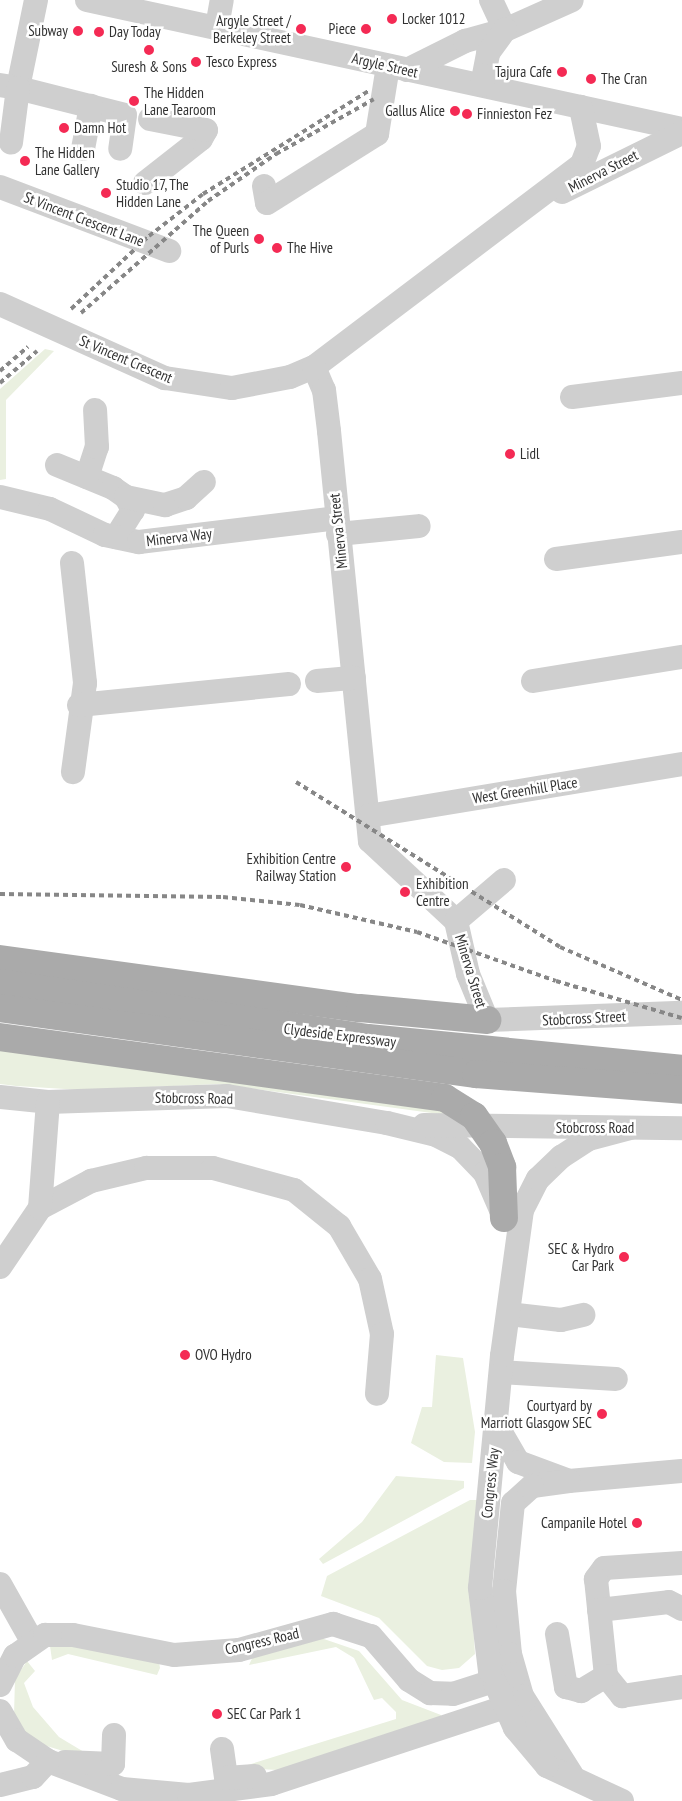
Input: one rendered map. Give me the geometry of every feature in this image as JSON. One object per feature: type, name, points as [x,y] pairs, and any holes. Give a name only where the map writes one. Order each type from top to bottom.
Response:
[{"type":"main road","points":[[0,959],[360,1008],[496,1021]]},
{"type":"main road","name":"Clydeside Expressway","points":[[0,983],[254,1024],[476,1063],[682,1069]]},
{"type":"main road","name":"Clydeside Expressway","points":[[0,1008],[476,1063],[682,1090]]},
{"type":"main road","points":[[0,1038],[428,1092],[466,1109],[484,1127],[502,1167],[504,1218]]},
{"type":"street","points":[[11,144],[9,86],[36,0]]},
{"type":"street","name":"Argyle Street","points":[[87,0],[581,107],[682,131]]},
{"type":"street","points":[[217,27],[222,0]]},
{"type":"street","points":[[491,0],[505,30]]},
{"type":"street","points":[[264,186],[267,203],[377,134],[397,68],[472,38],[505,30],[572,0]]},
{"type":"street","points":[[482,86],[488,53],[505,30]]},
{"type":"street","points":[[9,86],[136,117],[206,130],[201,139],[145,183]]},
{"type":"street","points":[[83,149],[91,106]]},
{"type":"street","name":"Minerva Street","points":[[496,1021],[468,974],[460,917],[370,841],[376,815],[366,788],[324,390],[314,367],[525,210],[587,157],[589,146],[581,107]]},
{"type":"street","points":[[120,149],[136,117]]},
{"type":"street","name":"Minerva Street","points":[[525,210],[682,131]]},
{"type":"street","name":"St Vincent Crescent Lane","points":[[0,187],[165,250]]},
{"type":"street","name":"St Vincent Crescent","points":[[0,304],[165,378],[200,386],[264,385],[314,367]]},
{"type":"street","points":[[572,397],[682,383]]},
{"type":"street","points":[[88,478],[97,447],[95,410]]},
{"type":"street","points":[[57,465],[126,497],[166,504],[186,498],[204,482]]},
{"type":"street","name":"Minerva Way","points":[[0,497],[50,508],[116,537],[139,542],[337,526],[419,526]]},
{"type":"street","points":[[116,537],[133,510],[126,497]]},
{"type":"street","points":[[556,559],[682,542]]},
{"type":"street","points":[[72,562],[85,683],[79,705],[73,772]]},
{"type":"street","points":[[533,681],[682,657]]},
{"type":"street","points":[[317,681],[354,678]]},
{"type":"street","points":[[79,705],[289,684]]},
{"type":"street","name":"West Greenhill Place","points":[[376,815],[682,764]]},
{"type":"street","name":"Minerva Street","points":[[460,917],[503,882]]},
{"type":"street","name":"Stobcross Street","points":[[496,1021],[682,1013]]},
{"type":"street","name":"Stobcross Road","points":[[0,1096],[48,1102],[227,1096],[387,1123],[436,1135],[470,1155],[491,1183],[504,1218],[501,1364]]},
{"type":"street","points":[[40,1208],[48,1102]]},
{"type":"street","name":"Stobcross Road","points":[[387,1123],[484,1127],[682,1128]]},
{"type":"street","name":"Congress Way","points":[[622,1801],[572,1774],[547,1766],[514,1705],[493,1682],[482,1635],[480,1588],[501,1364],[518,1222],[538,1179],[574,1147],[630,1128]]},
{"type":"street","points":[[0,1267],[40,1208],[91,1181],[154,1167],[213,1168],[294,1190],[339,1226],[370,1279],[382,1334],[377,1394]]},
{"type":"street","points":[[508,1314],[561,1320],[583,1315]]},
{"type":"street","points":[[501,1364],[616,1379]]},
{"type":"street","points":[[496,1424],[518,1462],[569,1481],[682,1471]]},
{"type":"street","name":"Congress Way","points":[[514,1705],[515,1674],[504,1613],[510,1510],[528,1488],[569,1481]]},
{"type":"street","points":[[676,1688],[622,1696],[606,1676],[596,1579],[604,1568],[682,1562]]},
{"type":"street","points":[[0,1584],[32,1641]]},
{"type":"street","points":[[599,1610],[669,1602],[680,1607]]},
{"type":"street","name":"Congress Road","points":[[0,1685],[15,1656],[32,1641],[56,1633],[142,1652],[204,1653],[255,1646],[333,1624],[371,1636],[409,1680],[430,1693],[453,1694],[515,1674]]},
{"type":"street","points":[[556,1634],[566,1687],[581,1691],[606,1676]]},
{"type":"street","points":[[0,1711],[18,1740],[48,1761],[122,1789],[189,1796],[238,1792],[314,1772],[514,1705]]},
{"type":"street","points":[[48,1761],[113,1764],[114,1735]]},
{"type":"street","points":[[222,1749],[226,1778],[314,1772]]},
{"type":"street","points":[[0,1785],[33,1778],[48,1761]]},
{"type":"green space","points":[[45,349],[54,351],[6,400],[6,479],[0,480],[0,389]]},
{"type":"green space","points":[[0,1041],[435,1102],[461,1117],[219,1084],[82,1090],[0,1084]]},
{"type":"green space","points":[[436,1355],[463,1358],[475,1432],[472,1463],[444,1462],[411,1443],[422,1407],[432,1407]]},
{"type":"green space","points":[[396,1476],[464,1481],[464,1488],[323,1564],[319,1559],[362,1522]]},
{"type":"green space","points":[[470,1500],[477,1500],[471,1594],[475,1654],[459,1668],[442,1670],[427,1666],[379,1618],[321,1596],[327,1576]]},
{"type":"green space","points":[[321,1638],[359,1651],[402,1700],[441,1715],[440,1721],[278,1770],[238,1768],[396,1719],[396,1712],[382,1698],[374,1700],[354,1658],[336,1647],[249,1665],[254,1654]]},
{"type":"green space","points":[[65,1644],[159,1662],[160,1668],[157,1675],[68,1654],[52,1660],[50,1646]]},
{"type":"green space","points":[[27,1661],[35,1671],[24,1683],[33,1707],[59,1737],[84,1752],[83,1757],[40,1744],[27,1735],[14,1715],[15,1679]]},
{"type":"railway","points":[[71,309],[149,236],[203,194],[370,90]]},
{"type":"railway","points":[[81,313],[208,201],[276,154],[374,99]]},
{"type":"railway","points":[[0,371],[28,347]]},
{"type":"railway","points":[[0,383],[37,351]]},
{"type":"railway","points":[[296,782],[560,947],[682,1000]]},
{"type":"railway","points":[[0,894],[223,897],[300,905],[417,932],[556,981],[682,1018]]},
{"type":"place","name":"Locker 1012","points":[[392,19]]},
{"type":"place","name":"Argyle Street / Berkeley Street","points":[[301,29]]},
{"type":"place","name":"Piece","points":[[366,29]]},
{"type":"place","name":"Subway","points":[[78,31]]},
{"type":"place","name":"Day Today","points":[[99,32]]},
{"type":"place","name":"Suresh & Sons","points":[[149,50]]},
{"type":"place","name":"Tesco Express","points":[[196,62]]},
{"type":"place","name":"Tajura Cafe","points":[[562,72]]},
{"type":"place","name":"The Cran","points":[[591,79]]},
{"type":"place","name":"The Hidden Lane Tearoom","points":[[134,101]]},
{"type":"place","name":"Gallus Alice","points":[[455,111]]},
{"type":"place","name":"Finnieston Fez","points":[[467,114]]},
{"type":"place","name":"Damn Hot","points":[[64,128]]},
{"type":"place","name":"The Hidden Lane Gallery","points":[[25,161]]},
{"type":"place","name":"Studio 17, The Hidden Lane","points":[[106,193]]},
{"type":"place","name":"The Queen of Purls","points":[[259,239]]},
{"type":"place","name":"The Hive","points":[[277,248]]},
{"type":"place","name":"Lidl","points":[[510,454]]},
{"type":"place","name":"Exhibition Centre Railway Station","points":[[346,867]]},
{"type":"place","name":"Exhibition Centre","points":[[405,892]]},
{"type":"place","name":"SEC & Hydro Car Park","points":[[624,1257]]},
{"type":"place","name":"OVO Hydro","points":[[185,1355]]},
{"type":"place","name":"Courtyard by Marriott Glasgow SEC","points":[[602,1414]]},
{"type":"place","name":"Campanile Hotel","points":[[637,1523]]},
{"type":"place","name":"SEC Car Park 1","points":[[217,1714]]}]
